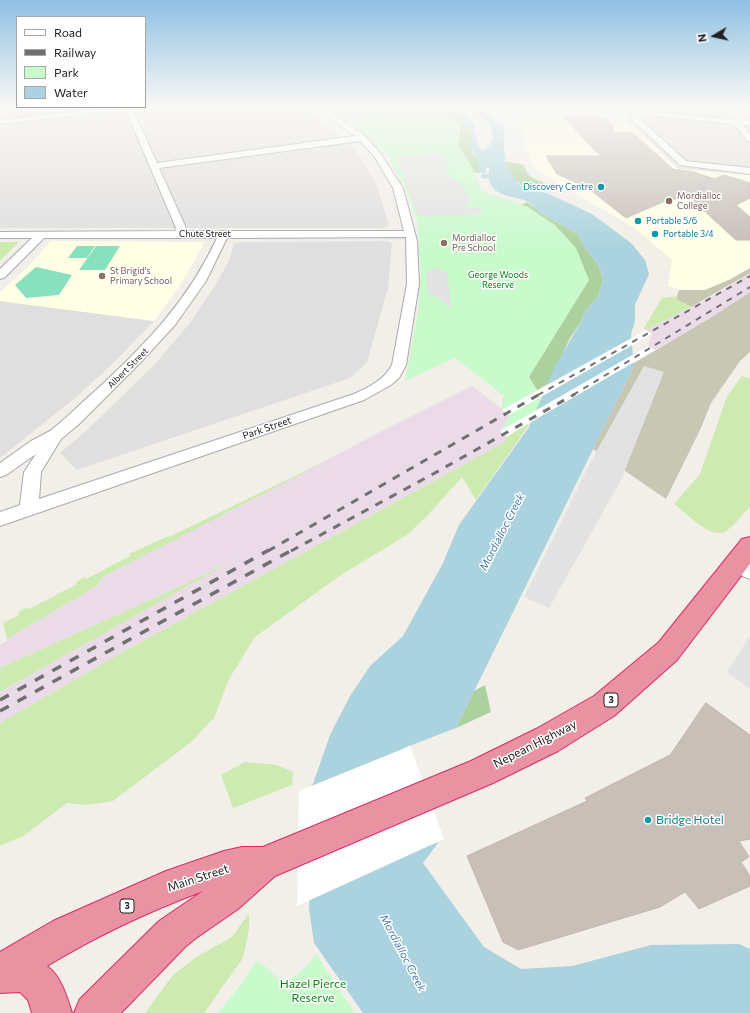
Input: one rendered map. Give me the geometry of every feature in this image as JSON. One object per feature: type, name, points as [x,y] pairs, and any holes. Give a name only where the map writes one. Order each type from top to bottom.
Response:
[{"type":"highway","name":"Nepean Highway","points":[[263,864],[482,772],[547,740],[604,706],[652,667],[668,651],[746,559]]},
{"type":"highway","name":"Main Street","points":[[0,974],[66,934],[166,888],[202,874],[224,868],[242,864],[263,864]]},
{"type":"highway","name":"Main Street","points":[[94,1013],[172,934],[226,897],[263,864]]},
{"type":"highway","name":"3","points":[[0,974],[18,972],[35,980],[46,994],[52,1013]]},
{"type":"street","points":[[149,152],[181,228],[180,234]]},
{"type":"street","points":[[154,166],[254,152]]},
{"type":"street","name":"Park Street","points":[[0,508],[29,504],[359,397],[386,382],[394,375],[399,365],[408,320],[413,274],[413,251],[386,183],[367,152]]},
{"type":"street","points":[[671,152],[681,162],[687,165],[750,171]]},
{"type":"street","name":"Albert Street","points":[[0,472],[38,445],[56,435],[110,386],[168,325],[190,296],[208,268],[223,234]]},
{"type":"street","name":"Chute Street","points":[[0,235],[406,234]]},
{"type":"street","points":[[0,276],[41,235]]},
{"type":"street","points":[[29,504],[33,472],[56,435]]},
{"type":"street","name":"Park Street","points":[[0,520],[29,504]]},
{"type":"shaded area","points":[[0,152],[357,152],[377,185],[389,226],[383,228],[0,228]]},
{"type":"shaded area","name":"Mordialloc College","points":[[528,152],[661,152],[678,169],[750,175],[750,268],[731,279],[705,290],[679,290],[668,286],[672,260],[636,229],[551,179],[533,166]]},
{"type":"shaded area","points":[[661,152],[750,152],[750,175],[678,169]]},
{"type":"shaded area","points":[[443,154],[450,165],[445,170],[450,178],[461,183],[470,200],[465,208],[479,207],[483,213],[430,217],[417,214],[396,157]]},
{"type":"shaded area","points":[[251,237],[367,237],[371,238],[250,239]]},
{"type":"shaded area","name":"St Brigid's Primary School","points":[[51,241],[205,242],[181,284],[154,321],[0,301],[0,292],[27,268]]},
{"type":"shaded area","points":[[387,241],[392,243],[388,288],[367,362],[350,378],[77,470],[60,453],[84,433],[155,364],[189,324],[213,289],[228,263],[234,244],[240,242]]},
{"type":"shaded area","points":[[438,266],[439,270],[447,272],[451,307],[436,296],[428,296],[426,274]]},
{"type":"shaded area","points":[[750,268],[750,273],[691,307],[676,299],[679,290],[705,290],[731,279]]},
{"type":"shaded area","points":[[750,273],[750,292],[712,317],[655,350],[648,346],[652,334],[646,330],[708,299]]},
{"type":"shaded area","points":[[750,292],[750,352],[740,361],[711,403],[700,430],[666,499],[593,449],[634,366],[634,363],[712,317]]},
{"type":"shaded area","points":[[0,301],[154,321],[108,368],[75,398],[0,458]]},
{"type":"shaded area","points":[[644,366],[664,372],[621,480],[549,608],[524,597],[591,461]]},
{"type":"shaded area","points":[[472,386],[510,415],[501,431],[507,437],[503,443],[119,654],[0,723],[0,692],[228,562],[187,583],[0,668],[0,645],[7,641],[7,639],[98,585],[103,577],[382,431]]},
{"type":"shaded area","points":[[750,636],[750,689],[727,672]]},
{"type":"green space","name":"George Woods Reserve","points":[[382,152],[463,152],[470,163],[482,191],[528,207],[555,225],[576,248],[589,280],[529,377],[542,397],[535,412],[500,431],[510,415],[502,410],[504,396],[455,358],[405,381],[418,311],[421,270],[417,219],[404,185],[388,158]]},
{"type":"green space","points":[[457,152],[472,152],[478,159],[480,173],[469,172]]},
{"type":"green space","points":[[504,161],[524,165],[527,173],[547,184],[536,190],[519,184],[513,177]]},
{"type":"green space","points":[[527,202],[537,209],[537,211],[578,234],[585,248],[598,264],[603,279],[598,297],[583,314],[582,320],[570,338],[548,384],[512,405],[502,408],[516,207]]},
{"type":"green space","points":[[0,242],[19,242],[0,261]]},
{"type":"green space","points":[[77,246],[95,246],[87,258],[68,258]]},
{"type":"green space","points":[[96,246],[120,246],[105,270],[79,270]]},
{"type":"green space","points":[[36,267],[72,275],[59,295],[26,298],[15,285]]},
{"type":"green space","points":[[677,296],[676,299],[691,307],[646,330],[644,328],[662,298]]},
{"type":"green space","points":[[742,376],[750,379],[750,507],[729,529],[720,533],[706,529],[674,504],[700,474],[727,396]]},
{"type":"green space","points":[[531,422],[476,500],[462,477],[426,517],[407,535],[341,575],[255,637],[229,679],[214,718],[190,743],[113,801],[87,805],[67,803],[25,835],[0,846],[0,723],[119,654],[503,443],[507,437]]},
{"type":"green space","points":[[338,455],[103,577],[98,585],[7,639],[3,623],[19,615],[18,612],[28,607],[29,609],[77,584],[76,582],[85,577],[86,579],[130,556],[129,554],[168,536],[169,537]]},
{"type":"green space","points":[[239,557],[0,692],[0,668],[187,583]]},
{"type":"green space","points":[[485,685],[491,712],[456,728],[474,691]]},
{"type":"green space","points":[[245,762],[277,765],[293,772],[292,785],[233,808],[221,775]]},
{"type":"green space","points":[[249,913],[249,929],[243,958],[204,1013],[145,1013],[173,975],[195,958],[232,937]]},
{"type":"green space","name":"Hazel Pierce Reserve","points":[[316,954],[355,1013],[218,1013],[241,984],[256,961],[286,983],[301,972]]},
{"type":"water","name":"Mordialloc Creek","points":[[474,152],[505,152],[506,158],[504,161],[518,184],[528,189],[547,193],[592,214],[631,243],[645,260],[649,274],[635,305],[635,321],[631,334],[634,366],[456,728],[404,748],[438,843],[423,863],[484,947],[521,969],[572,966],[651,945],[739,944],[750,949],[750,1013],[363,1013],[314,943],[309,908],[313,799],[309,795],[330,735],[350,696],[370,666],[403,636],[442,565],[459,525],[529,427],[555,366],[582,320],[583,314],[598,297],[603,279],[598,264],[585,248],[578,234],[537,211],[536,208],[526,201],[498,192],[494,189],[489,179],[481,178],[481,174],[489,174],[489,168],[486,167],[486,173],[480,173],[478,159]]},
{"type":"pier","points":[[646,330],[652,334],[509,415],[502,410]]},
{"type":"pier","points":[[648,346],[655,350],[507,436],[500,431]]},
{"type":"pier","points":[[410,746],[444,839],[297,906],[299,791]]},
{"type":"building","points":[[597,152],[654,152],[673,169],[694,172],[714,179],[724,175],[750,183],[750,198],[736,205],[750,217],[750,240],[736,240],[687,195],[667,202],[665,201],[626,218],[588,188],[557,174],[546,156],[600,156]]},
{"type":"building","name":"Bridge Hotel","points":[[706,703],[750,735],[750,839],[739,841],[749,857],[741,862],[750,876],[750,886],[699,909],[685,892],[660,907],[518,950],[503,942],[467,856],[587,801],[585,798],[670,755]]},
{"type":"railway","points":[[538,395],[750,276]]},
{"type":"railway","points":[[573,395],[750,287]]},
{"type":"railway","points":[[268,551],[540,394]]},
{"type":"railway","points":[[291,551],[433,474],[575,394]]},
{"type":"railway","points":[[0,700],[269,550]]},
{"type":"railway","points":[[0,711],[292,550]]},
{"type":"place","name":"Discovery Centre","points":[[601,187]]},
{"type":"place","name":"Mordialloc College","points":[[669,201]]},
{"type":"place","name":"Portable 5/6","points":[[638,221]]},
{"type":"place","name":"Portable 3/4","points":[[655,234]]},
{"type":"place","name":"Mordialloc Pre School","points":[[444,243]]},
{"type":"place","name":"St Brigid's Primary School","points":[[102,276]]},
{"type":"place","name":"Bridge Hotel","points":[[648,820]]}]
